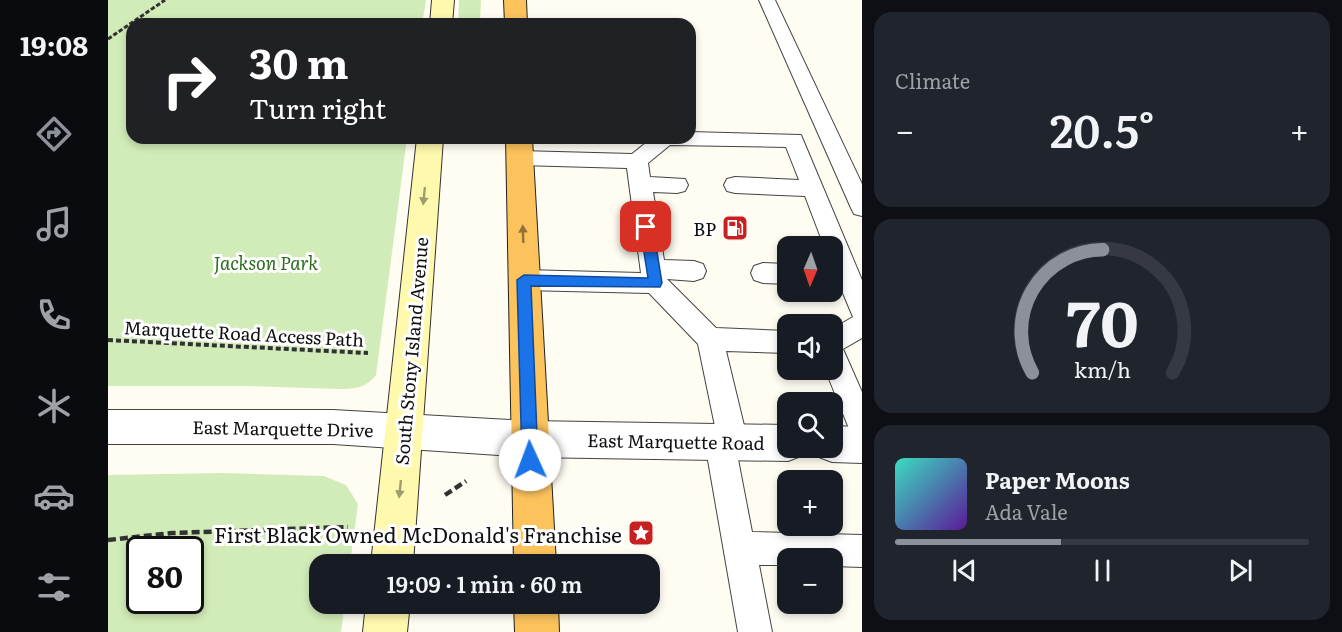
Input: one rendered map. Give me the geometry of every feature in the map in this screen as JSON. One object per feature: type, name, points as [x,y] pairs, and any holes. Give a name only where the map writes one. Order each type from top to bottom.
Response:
[{"type":"highway","points":[[515,0],[516,18]]},
{"type":"highway","points":[[520,148],[535,554]]},
{"type":"highway","points":[[536,614],[537,632]]},
{"type":"main road","points":[[442,18],[443,0]]},
{"type":"main road","name":"South Stony Island Avenue","points":[[393,554],[406,431],[413,309],[429,144]]},
{"type":"main road","points":[[385,632],[387,614]]},
{"type":"street","name":"East Marquette Drive","points":[[108,427],[333,427],[529,439]]},
{"type":"street","name":"East Marquette Road","points":[[529,439],[777,443]]},
{"type":"street","points":[[843,444],[862,445]]},
{"type":"lane","points":[[767,0],[862,208]]},
{"type":"lane","points":[[696,138],[794,140],[813,188],[828,236]]},
{"type":"lane","points":[[520,148],[637,160],[657,144]]},
{"type":"lane","points":[[837,153],[862,154]]},
{"type":"lane","points":[[637,160],[654,276],[710,339],[727,443],[740,548],[755,632]]},
{"type":"lane","points":[[640,184],[677,185]]},
{"type":"lane","points":[[735,185],[813,188]]},
{"type":"lane","points":[[524,280],[654,276],[694,270]]},
{"type":"lane","points":[[763,273],[777,274]]},
{"type":"lane","points":[[843,280],[862,311]]},
{"type":"lane","points":[[843,336],[862,325]]},
{"type":"lane","points":[[710,339],[777,342]]},
{"type":"lane","points":[[843,380],[862,426]]},
{"type":"lane","points":[[740,548],[862,551]]},
{"type":"path","points":[[139,18],[165,0]]},
{"type":"path","points":[[108,39],[126,27]]},
{"type":"path","name":"Marquette Road Access Path","points":[[108,340],[379,354]]},
{"type":"path","points":[[108,540],[172,533],[356,527]]},
{"type":"green space","name":"Jackson Park","points":[[108,0],[426,0],[423,18],[126,18],[126,144],[406,144],[376,375],[368,383],[360,387],[345,389],[108,386]]},
{"type":"green space","points":[[459,0],[481,0],[480,18],[458,18]]},
{"type":"green space","points":[[223,473],[324,476],[346,485],[358,504],[351,554],[309,554],[309,614],[343,614],[341,632],[108,632],[108,475]]},
{"type":"place","name":"BP","points":[[735,228]]},
{"type":"place","name":"First Black Owned McDonald's Franchise","points":[[641,533]]},
{"type":"route","points":[[530,460],[524,280],[655,283],[646,227]]}]
